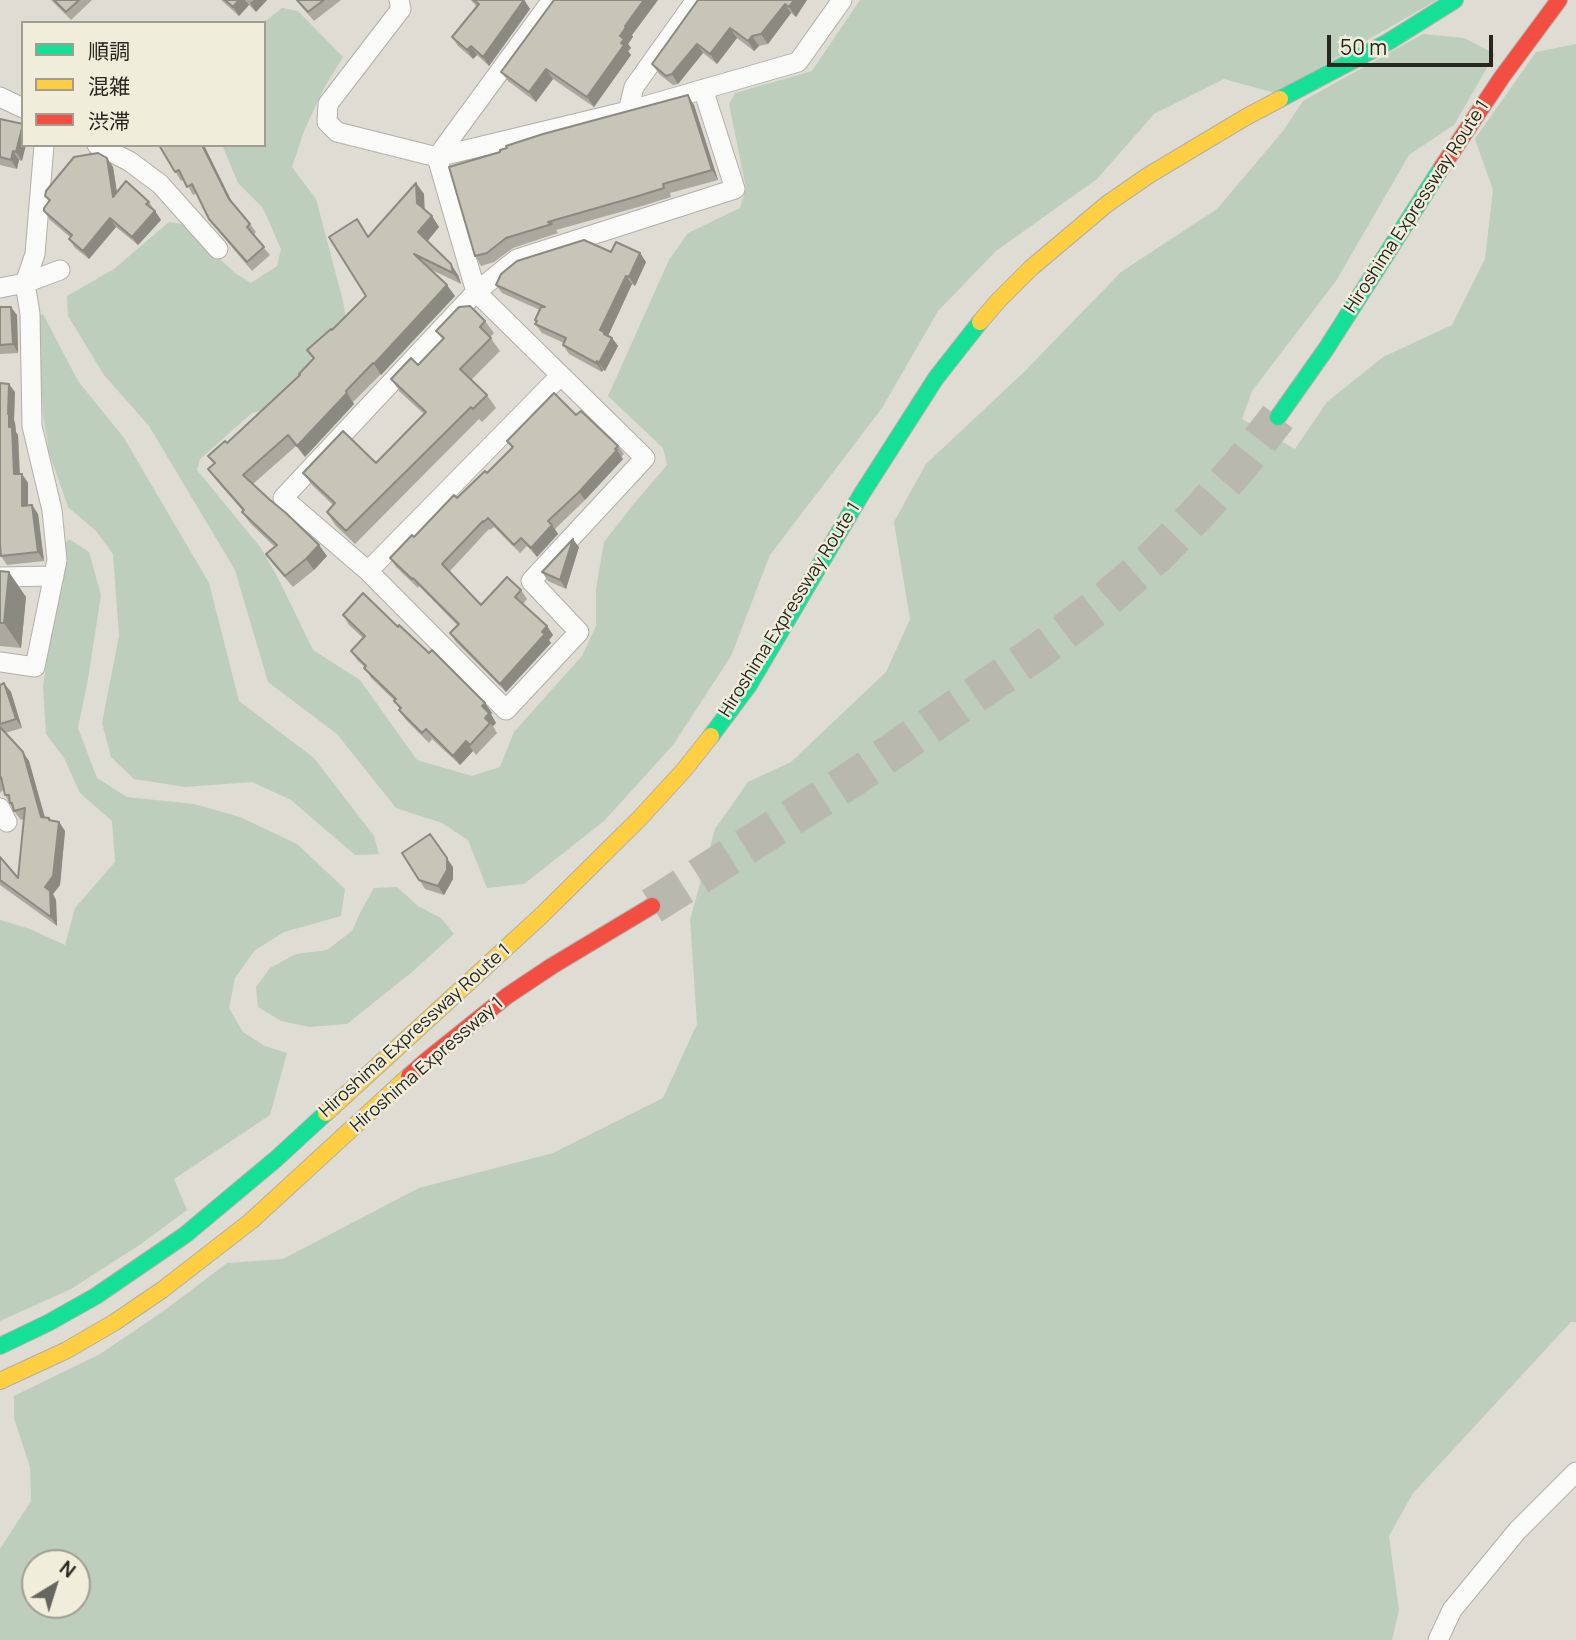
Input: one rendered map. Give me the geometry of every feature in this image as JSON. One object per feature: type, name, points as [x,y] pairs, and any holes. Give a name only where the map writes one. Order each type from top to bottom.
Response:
[{"type":"highway","name":"Hiroshima Expressway Route 1","points":[[0,1346],[96,1296],[185,1235],[229,1199],[542,915],[640,818],[684,771],[749,685],[861,495],[936,378],[966,338],[1031,268],[1107,204],[1149,175],[1246,117],[1388,42],[1455,0]]},
{"type":"highway","name":"Hiroshima Expressway Route 1","points":[[1278,416],[1326,349],[1502,77],[1557,2]]},
{"type":"highway","name":"Hiroshima Expressway 1","points":[[0,1381],[67,1350],[162,1290],[251,1221],[427,1060],[507,996],[652,906]]},
{"type":"street","points":[[399,0],[401,9],[328,104],[327,122],[337,132],[437,158],[628,111],[798,62],[842,0]]},
{"type":"street","points":[[437,158],[552,0]]},
{"type":"street","points":[[628,111],[634,87],[696,0]]},
{"type":"street","points":[[437,158],[475,292],[645,458],[531,580],[579,632],[506,710],[368,571],[283,498],[475,292],[517,259],[735,189],[703,89]]},
{"type":"street","points":[[0,97],[21,107]]},
{"type":"street","points":[[0,662],[35,667],[57,559],[51,510],[32,426],[30,314],[25,283],[35,254],[44,147]]},
{"type":"street","points":[[101,147],[129,161],[160,184],[218,249]]},
{"type":"street","points":[[0,288],[60,271]]},
{"type":"street","points":[[368,571],[560,376]]},
{"type":"street","points":[[0,577],[54,576]]},
{"type":"street","points":[[1438,1640],[1452,1610],[1517,1531],[1576,1472]]},
{"type":"green space","points":[[860,0],[1437,0],[1275,93],[1224,79],[1154,114],[1097,179],[996,251],[938,311],[882,408],[770,555],[731,656],[673,745],[604,821],[524,884],[487,888],[468,840],[442,823],[396,808],[337,734],[268,682],[235,570],[149,426],[104,375],[68,316],[67,296],[114,269],[169,222],[182,224],[235,273],[251,283],[277,266],[281,249],[263,208],[238,183],[223,147],[266,147],[266,21],[282,8],[298,11],[343,57],[324,88],[304,131],[292,167],[316,199],[346,319],[315,351],[305,370],[275,407],[252,413],[200,459],[197,470],[261,548],[313,650],[360,680],[417,760],[472,776],[500,767],[514,732],[582,656],[596,626],[596,589],[604,542],[667,465],[663,448],[608,396],[669,260],[688,233],[740,208],[746,188],[729,104],[735,93],[812,71]]},
{"type":"green space","points":[[1423,34],[1464,38],[1495,54],[1454,125],[1409,155],[1336,281],[1252,391],[1242,419],[1295,449],[1327,402],[1383,357],[1452,325],[1485,259],[1493,190],[1475,139],[1536,52],[1576,44],[1576,1322],[1571,1322],[1413,1493],[1389,1536],[1399,1610],[1392,1640],[0,1640],[0,1549],[31,1501],[30,1467],[14,1418],[14,1396],[100,1354],[227,1263],[283,1259],[419,1188],[553,1153],[663,1098],[697,1024],[690,920],[715,829],[748,782],[791,762],[886,672],[910,619],[894,522],[926,464],[1025,371],[1121,272],[1217,209],[1283,131],[1303,101]]},
{"type":"green space","points":[[43,314],[78,381],[124,438],[209,583],[239,701],[314,758],[374,836],[379,854],[355,855],[291,800],[252,782],[185,787],[134,779],[111,757],[102,723],[119,636],[113,554],[96,531],[68,507],[49,452],[43,413],[37,317]]},
{"type":"green space","points":[[69,539],[89,552],[101,595],[78,728],[97,778],[127,797],[194,804],[240,817],[297,844],[345,889],[341,916],[284,932],[255,950],[235,978],[229,1008],[243,1032],[265,1046],[287,1053],[270,1115],[174,1179],[187,1210],[141,1244],[71,1289],[0,1321],[0,920],[30,929],[65,945],[75,908],[115,862],[112,821],[80,793],[64,758],[46,734],[43,686],[63,546]]},
{"type":"green space","points":[[397,887],[418,906],[441,918],[454,934],[412,972],[347,1024],[309,1027],[281,1021],[258,1007],[256,987],[270,968],[296,954],[327,950],[352,931],[374,888]]},
{"type":"building","points":[[54,0],[79,0],[66,12]]},
{"type":"building","points":[[225,0],[239,0],[233,7]]},
{"type":"building","points":[[297,0],[324,0],[308,12]]},
{"type":"building","points":[[473,0],[524,0],[483,57],[471,46],[467,50],[452,37],[479,4]]},
{"type":"building","points":[[554,0],[644,0],[620,36],[624,39],[621,43],[624,45],[587,97],[546,69],[529,92],[501,72]]},
{"type":"building","points":[[698,0],[794,0],[789,7],[785,4],[761,34],[752,36],[748,41],[730,28],[710,54],[697,44],[672,74],[666,76],[652,64]]},
{"type":"building","points":[[688,95],[712,170],[663,184],[664,188],[548,222],[552,224],[506,238],[487,253],[475,256],[449,167],[500,152],[507,148],[506,146],[543,134]]},
{"type":"building","points":[[0,119],[21,124],[16,152],[13,151],[11,160],[0,157]]},
{"type":"building","points":[[160,147],[203,147],[229,199],[250,224],[247,227],[264,247],[247,262],[209,219],[192,184],[187,187],[179,170],[175,172]]},
{"type":"building","points":[[98,153],[107,158],[113,197],[126,181],[155,211],[132,237],[110,218],[83,251],[69,239],[72,235],[44,211],[50,200],[45,196],[46,191],[74,157]]},
{"type":"building","points":[[416,183],[417,203],[432,216],[418,232],[451,264],[453,273],[414,254],[447,285],[297,446],[288,435],[243,475],[319,545],[285,576],[266,554],[277,545],[242,512],[244,510],[208,469],[215,463],[208,456],[225,441],[227,443],[300,375],[314,358],[307,350],[332,330],[366,296],[329,237],[357,219],[368,237]]},
{"type":"building","points":[[584,240],[611,252],[616,242],[640,253],[600,330],[612,338],[599,363],[563,345],[566,338],[535,324],[541,307],[545,307],[496,285],[501,274],[517,261]]},
{"type":"building","points":[[470,306],[485,321],[480,327],[491,338],[460,369],[487,395],[473,409],[471,407],[346,531],[327,512],[335,503],[303,473],[343,431],[376,463],[426,412],[391,379],[411,358],[418,365],[444,338],[436,331],[459,307]]},
{"type":"building","points":[[0,307],[11,307],[13,344],[0,345]]},
{"type":"building","points":[[0,383],[9,384],[8,414],[9,427],[12,427],[14,474],[22,474],[22,506],[32,505],[38,552],[1,556]]},
{"type":"building","points":[[554,393],[576,415],[581,411],[618,446],[615,449],[617,450],[548,521],[552,525],[531,548],[521,538],[514,545],[488,518],[442,564],[481,605],[507,577],[521,590],[515,597],[547,626],[542,632],[545,634],[500,684],[450,633],[459,624],[390,558],[454,495],[457,498],[513,447],[507,441]]},
{"type":"building","points":[[573,539],[560,580],[542,572]]},
{"type":"building","points":[[0,571],[9,572],[4,623],[0,623]]},
{"type":"building","points":[[363,593],[429,653],[432,650],[485,703],[482,706],[489,713],[485,718],[490,723],[470,745],[466,741],[453,756],[426,729],[422,733],[399,710],[401,708],[394,701],[396,699],[364,668],[366,666],[351,651],[365,636],[343,615]]},
{"type":"building","points":[[4,683],[16,719],[0,724],[0,685]]},
{"type":"building","points":[[0,727],[23,752],[41,817],[59,822],[53,876],[45,887],[50,891],[51,917],[0,880],[0,857],[18,878],[25,808],[14,811],[9,795],[5,795],[0,778]]},
{"type":"building","points":[[430,834],[447,858],[447,870],[438,886],[419,880],[402,853]]},
{"type":"tunnel","points":[[652,906],[849,781],[1039,651],[1102,603],[1157,555],[1201,510],[1278,417]]},
{"type":"traffic: fast","points":[[1280,99],[1388,42],[1455,0]]},
{"type":"traffic: fast","points":[[1278,417],[1326,349],[1442,167]]},
{"type":"traffic: fast","points":[[711,736],[749,685],[861,495],[936,378],[980,322]]},
{"type":"traffic: fast","points":[[0,1346],[96,1296],[185,1235],[326,1113]]},
{"type":"traffic: slow","points":[[980,322],[1031,268],[1107,204],[1149,175],[1280,99]]},
{"type":"traffic: slow","points":[[326,1113],[542,915],[640,818],[711,736]]},
{"type":"traffic: slow","points":[[0,1381],[67,1350],[162,1290],[251,1221],[409,1076]]},
{"type":"traffic: jam","points":[[1442,167],[1502,77],[1559,0]]},
{"type":"traffic: jam","points":[[409,1076],[507,996],[652,906]]}]
